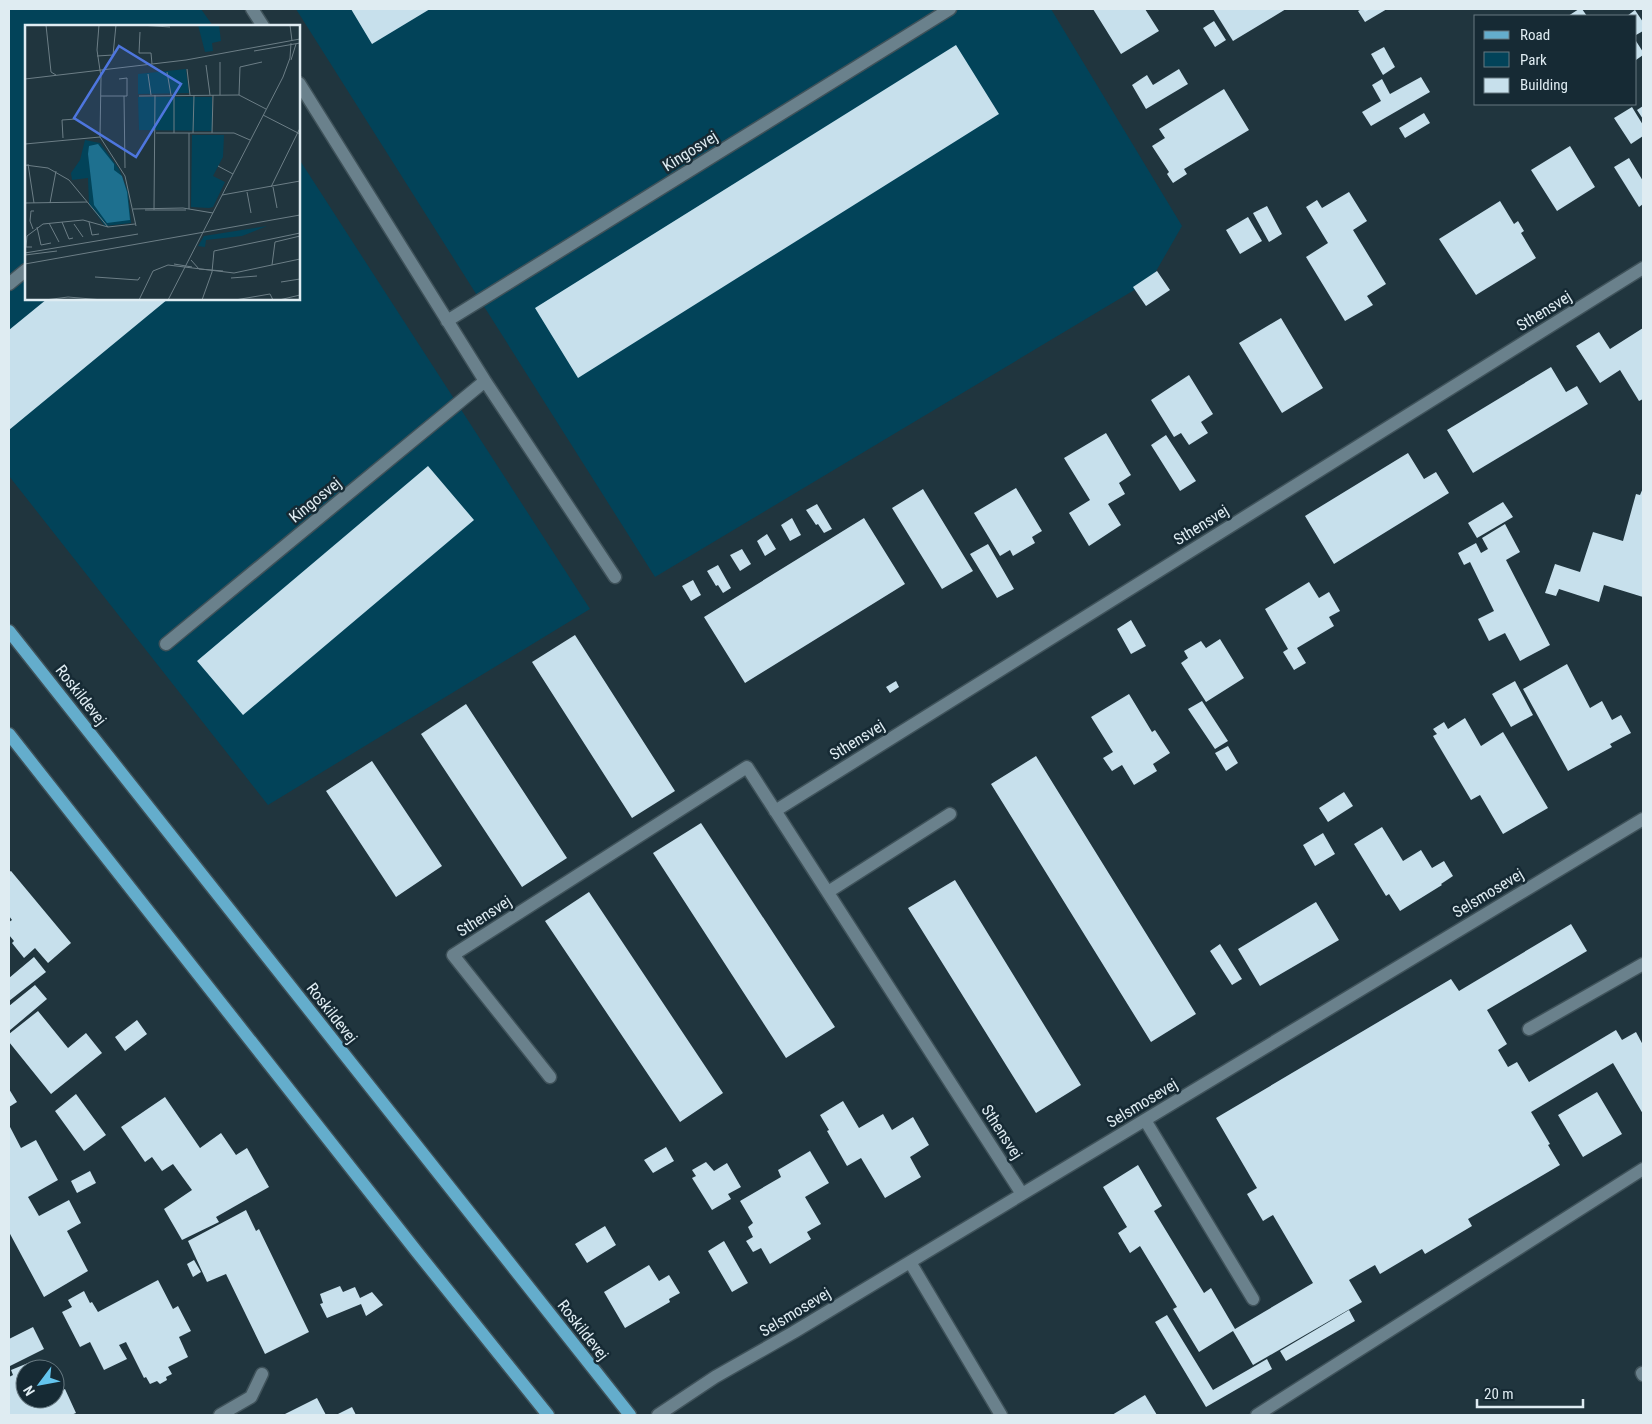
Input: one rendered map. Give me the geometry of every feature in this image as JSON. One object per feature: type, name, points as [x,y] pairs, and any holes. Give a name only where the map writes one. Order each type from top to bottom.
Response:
[{"type":"main road","name":"Roskildevej","points":[[9,630],[630,1415]]},
{"type":"main road","points":[[9,734],[548,1415]]},
{"type":"street","points":[[252,9],[262,25]]},
{"type":"street","name":"Kingosvej","points":[[447,321],[950,9]]},
{"type":"street","points":[[300,85],[485,381],[615,577]]},
{"type":"street","name":"Sthensvej","points":[[775,811],[1643,268]]},
{"type":"street","points":[[9,284],[25,271]]},
{"type":"street","name":"Kingosvej","points":[[166,644],[485,381]]},
{"type":"street","name":"Sthensvej","points":[[550,1077],[453,955],[747,767],[1022,1194]]},
{"type":"street","points":[[828,892],[950,814]]},
{"type":"street","name":"Selsmosevej","points":[[658,1415],[714,1377],[794,1332],[1643,819]]},
{"type":"street","points":[[1529,1029],[1643,964]]},
{"type":"street","points":[[1145,1120],[1253,1299]]},
{"type":"street","points":[[1257,1415],[1643,1169]]},
{"type":"street","points":[[910,1262],[1001,1415]]},
{"type":"street","points":[[220,1415],[251,1397],[262,1374]]},
{"type":"green space","points":[[9,9],[201,9],[212,25],[25,25],[25,300],[300,300],[300,161],[590,609],[268,805],[9,476]]},
{"type":"green space","points":[[296,9],[1051,9],[1182,226],[1151,280],[655,577]]},
{"type":"building","points":[[351,9],[430,9],[372,44]]},
{"type":"building","points":[[1093,9],[1145,9],[1159,31],[1121,54]]},
{"type":"building","points":[[1213,9],[1286,9],[1233,41]]},
{"type":"building","points":[[1362,9],[1387,9],[1365,22],[1358,11]]},
{"type":"building","points":[[1582,9],[1586,15],[1570,15]]},
{"type":"building","points":[[1635,10],[1643,22],[1643,31],[1637,34],[1637,15],[1628,15]]},
{"type":"building","points":[[1214,21],[1226,40],[1215,47],[1203,28]]},
{"type":"building","points":[[1637,43],[1643,52],[1643,55],[1637,59]]},
{"type":"building","points":[[956,45],[999,114],[578,378],[535,308]]},
{"type":"building","points":[[1384,47],[1395,67],[1383,75],[1371,54]]},
{"type":"building","points":[[1179,69],[1188,84],[1146,109],[1132,85],[1147,75],[1153,85]]},
{"type":"building","points":[[1421,77],[1430,92],[1371,126],[1362,112],[1381,101],[1372,85],[1382,79],[1390,94]]},
{"type":"building","points":[[1224,89],[1249,130],[1184,169],[1187,174],[1173,183],[1167,174],[1169,172],[1152,146],[1165,138],[1159,129]]},
{"type":"building","points":[[1643,106],[1643,119],[1637,110]]},
{"type":"building","points":[[1632,107],[1643,125],[1643,136],[1631,144],[1614,118]]},
{"type":"building","points":[[1424,113],[1430,123],[1405,138],[1399,128]]},
{"type":"building","points":[[1570,146],[1595,187],[1557,211],[1531,170]]},
{"type":"building","points":[[1629,158],[1643,181],[1643,204],[1639,207],[1614,167]]},
{"type":"building","points":[[1349,192],[1367,221],[1353,230],[1386,284],[1367,296],[1373,305],[1345,321],[1306,257],[1328,243],[1306,207],[1317,200],[1322,208]]},
{"type":"building","points":[[1500,201],[1514,224],[1518,221],[1524,231],[1521,233],[1536,258],[1476,295],[1439,239]]},
{"type":"building","points":[[1267,206],[1282,234],[1269,242],[1253,213]]},
{"type":"building","points":[[1248,217],[1262,241],[1240,254],[1226,230]]},
{"type":"building","points":[[1157,271],[1170,290],[1146,306],[1133,287]]},
{"type":"building","points":[[46,300],[167,300],[9,430],[9,330]]},
{"type":"building","points":[[1281,318],[1323,388],[1282,413],[1239,343]]},
{"type":"building","points":[[1643,328],[1643,399],[1639,401],[1620,370],[1600,383],[1576,346],[1599,332],[1610,349]]},
{"type":"building","points":[[1551,367],[1566,392],[1577,386],[1588,404],[1473,473],[1447,430]]},
{"type":"building","points":[[1189,375],[1213,414],[1201,422],[1208,433],[1189,445],[1181,433],[1174,437],[1151,400]]},
{"type":"building","points":[[1106,433],[1131,475],[1119,483],[1125,494],[1108,504],[1121,525],[1089,546],[1069,513],[1090,500],[1064,458]]},
{"type":"building","points":[[1166,435],[1196,481],[1180,491],[1151,445]]},
{"type":"building","points":[[1408,453],[1424,479],[1436,472],[1449,493],[1334,564],[1305,516]]},
{"type":"building","points":[[428,466],[474,520],[243,715],[197,661]]},
{"type":"building","points":[[1016,488],[1042,531],[1032,537],[1035,543],[1013,556],[1010,550],[1000,556],[974,513]]},
{"type":"building","points":[[1643,488],[1643,597],[1604,585],[1599,602],[1559,589],[1556,596],[1545,593],[1555,564],[1580,572],[1593,532],[1623,541],[1636,494],[1640,495]]},
{"type":"building","points":[[923,489],[973,571],[942,589],[892,508]]},
{"type":"building","points":[[1503,502],[1513,517],[1477,538],[1468,523]]},
{"type":"building","points":[[817,504],[832,529],[824,533],[806,510]]},
{"type":"building","points":[[792,518],[801,535],[790,541],[781,525]]},
{"type":"building","points":[[864,518],[905,584],[745,683],[704,617]]},
{"type":"building","points":[[1505,524],[1520,552],[1506,560],[1550,645],[1520,661],[1505,633],[1489,641],[1478,619],[1494,611],[1470,562],[1464,565],[1458,553],[1476,543],[1481,553],[1488,549],[1482,538]]},
{"type":"building","points":[[767,534],[776,549],[765,556],[757,541]]},
{"type":"building","points":[[988,544],[1014,589],[997,598],[970,554]]},
{"type":"building","points":[[742,549],[751,564],[740,571],[730,555]]},
{"type":"building","points":[[718,565],[731,588],[723,593],[718,585],[716,586],[707,571]]},
{"type":"building","points":[[693,580],[701,595],[691,601],[682,586]]},
{"type":"building","points":[[1309,582],[1319,598],[1329,592],[1340,611],[1329,617],[1334,626],[1297,648],[1306,663],[1294,670],[1283,652],[1288,649],[1265,609]]},
{"type":"building","points":[[1131,620],[1146,646],[1131,654],[1117,629]]},
{"type":"building","points":[[575,635],[675,791],[632,818],[532,662]]},
{"type":"building","points":[[1220,639],[1244,678],[1206,702],[1181,663],[1188,658],[1184,651],[1201,641],[1206,648]]},
{"type":"building","points":[[1567,664],[1590,708],[1602,701],[1612,720],[1621,715],[1631,733],[1610,744],[1612,747],[1568,771],[1523,689]]},
{"type":"building","points":[[896,681],[899,687],[890,693],[886,687]]},
{"type":"building","points":[[1515,681],[1533,715],[1511,727],[1492,694]]},
{"type":"building","points":[[1129,694],[1152,732],[1155,730],[1170,753],[1153,764],[1157,771],[1134,785],[1122,765],[1112,771],[1103,758],[1113,752],[1091,717]]},
{"type":"building","points":[[1202,701],[1228,741],[1215,749],[1188,709]]},
{"type":"building","points":[[466,704],[567,858],[522,887],[421,734]]},
{"type":"building","points":[[1465,718],[1481,746],[1503,732],[1548,808],[1503,834],[1480,795],[1471,800],[1433,736],[1437,734],[1433,729],[1444,722],[1448,729]]},
{"type":"building","points":[[1228,746],[1238,763],[1226,771],[1215,753]]},
{"type":"building","points":[[1036,756],[1196,1014],[1151,1042],[991,784]]},
{"type":"building","points":[[372,761],[442,866],[396,897],[326,791]]},
{"type":"building","points":[[1344,792],[1353,806],[1328,822],[1319,808]]},
{"type":"building","points":[[701,823],[835,1027],[786,1058],[653,853]]},
{"type":"building","points":[[1382,827],[1403,861],[1421,850],[1432,868],[1444,861],[1453,876],[1400,911],[1389,894],[1386,896],[1354,844]]},
{"type":"building","points":[[1323,833],[1335,854],[1315,866],[1303,845]]},
{"type":"building","points":[[11,871],[71,943],[48,963],[35,948],[24,958],[12,943],[14,941],[9,935],[9,922],[12,920],[9,916],[9,872]]},
{"type":"building","points":[[955,880],[1081,1085],[1036,1113],[908,908]]},
{"type":"building","points":[[589,892],[723,1093],[680,1122],[545,921]]},
{"type":"building","points":[[1316,902],[1339,940],[1260,986],[1238,949]]},
{"type":"building","points":[[1571,924],[1587,951],[1487,1010],[1507,1044],[1498,1050],[1508,1067],[1517,1062],[1529,1082],[1616,1030],[1622,1040],[1636,1032],[1643,1045],[1643,1114],[1613,1063],[1531,1112],[1560,1165],[1468,1219],[1472,1226],[1425,1254],[1422,1249],[1380,1274],[1375,1265],[1349,1280],[1362,1302],[1253,1365],[1233,1331],[1199,1352],[1173,1309],[1177,1307],[1140,1246],[1130,1253],[1118,1233],[1127,1227],[1103,1187],[1138,1165],[1162,1206],[1154,1211],[1204,1293],[1211,1288],[1235,1329],[1313,1283],[1273,1215],[1263,1221],[1247,1194],[1257,1188],[1216,1118],[1451,979],[1459,991]]},
{"type":"building","points":[[1220,944],[1242,979],[1232,985],[1210,951]]},
{"type":"building","points":[[34,957],[46,972],[9,1001],[9,978]]},
{"type":"building","points":[[35,985],[47,999],[9,1031],[9,1006]]},
{"type":"building","points":[[38,1011],[68,1048],[86,1033],[102,1053],[51,1094],[9,1042],[9,1034]]},
{"type":"building","points":[[137,1020],[147,1034],[125,1051],[115,1037]]},
{"type":"building","points":[[9,1089],[17,1102],[9,1107]]},
{"type":"building","points":[[1597,1092],[1622,1134],[1583,1157],[1558,1115]]},
{"type":"building","points":[[76,1094],[106,1135],[84,1151],[55,1111]]},
{"type":"building","points":[[165,1097],[200,1148],[221,1133],[236,1155],[247,1148],[269,1187],[216,1217],[219,1222],[182,1240],[164,1209],[192,1190],[173,1164],[162,1171],[152,1157],[145,1162],[121,1127]]},
{"type":"building","points":[[843,1101],[859,1128],[883,1114],[892,1130],[913,1117],[929,1145],[910,1157],[921,1177],[885,1198],[861,1158],[847,1166],[820,1115]]},
{"type":"building","points":[[9,1125],[21,1148],[36,1140],[58,1180],[28,1197],[39,1216],[69,1200],[81,1223],[67,1231],[88,1271],[44,1297],[9,1232]]},
{"type":"building","points":[[666,1147],[674,1161],[653,1173],[644,1160]]},
{"type":"building","points":[[810,1151],[829,1183],[805,1197],[821,1224],[807,1232],[811,1239],[770,1264],[761,1248],[753,1252],[746,1241],[753,1237],[748,1227],[753,1223],[740,1201],[781,1177],[778,1170]]},
{"type":"building","points":[[706,1162],[714,1171],[727,1163],[741,1187],[728,1194],[731,1199],[712,1210],[692,1178],[696,1176],[692,1170]]},
{"type":"building","points":[[90,1171],[96,1183],[77,1193],[71,1181]]},
{"type":"building","points":[[246,1210],[256,1231],[259,1229],[309,1332],[265,1354],[226,1274],[207,1282],[188,1241]]},
{"type":"building","points":[[605,1226],[616,1245],[587,1263],[575,1244]]},
{"type":"building","points":[[724,1241],[748,1283],[732,1292],[708,1251]]},
{"type":"building","points":[[194,1260],[201,1272],[193,1277],[187,1264]]},
{"type":"building","points":[[649,1265],[659,1281],[669,1275],[680,1293],[669,1299],[670,1302],[625,1328],[604,1292]]},
{"type":"building","points":[[158,1280],[173,1309],[178,1306],[191,1331],[179,1337],[188,1357],[168,1367],[172,1374],[166,1377],[167,1380],[160,1384],[157,1381],[150,1384],[146,1377],[144,1378],[126,1342],[119,1345],[127,1359],[104,1370],[90,1342],[80,1347],[62,1312],[72,1307],[68,1300],[84,1291],[90,1303],[92,1302],[98,1312]]},
{"type":"building","points":[[340,1286],[343,1292],[355,1287],[360,1298],[372,1292],[383,1305],[366,1316],[361,1304],[327,1318],[320,1304],[323,1303],[320,1294]]},
{"type":"building","points":[[1349,1310],[1355,1321],[1286,1361],[1280,1351]]},
{"type":"building","points":[[1167,1315],[1213,1390],[1267,1359],[1272,1369],[1206,1407],[1155,1322]]},
{"type":"building","points":[[33,1327],[44,1349],[24,1359],[15,1359],[15,1364],[10,1366],[9,1339]]},
{"type":"building","points":[[15,1368],[15,1409],[65,1409],[65,1389],[76,1413],[71,1415],[9,1415],[9,1377],[13,1375],[11,1370]]},
{"type":"building","points":[[1145,1395],[1157,1415],[1112,1415]]},
{"type":"building","points":[[317,1398],[326,1415],[283,1415]]},
{"type":"building","points":[[352,1407],[356,1415],[336,1415]]}]
